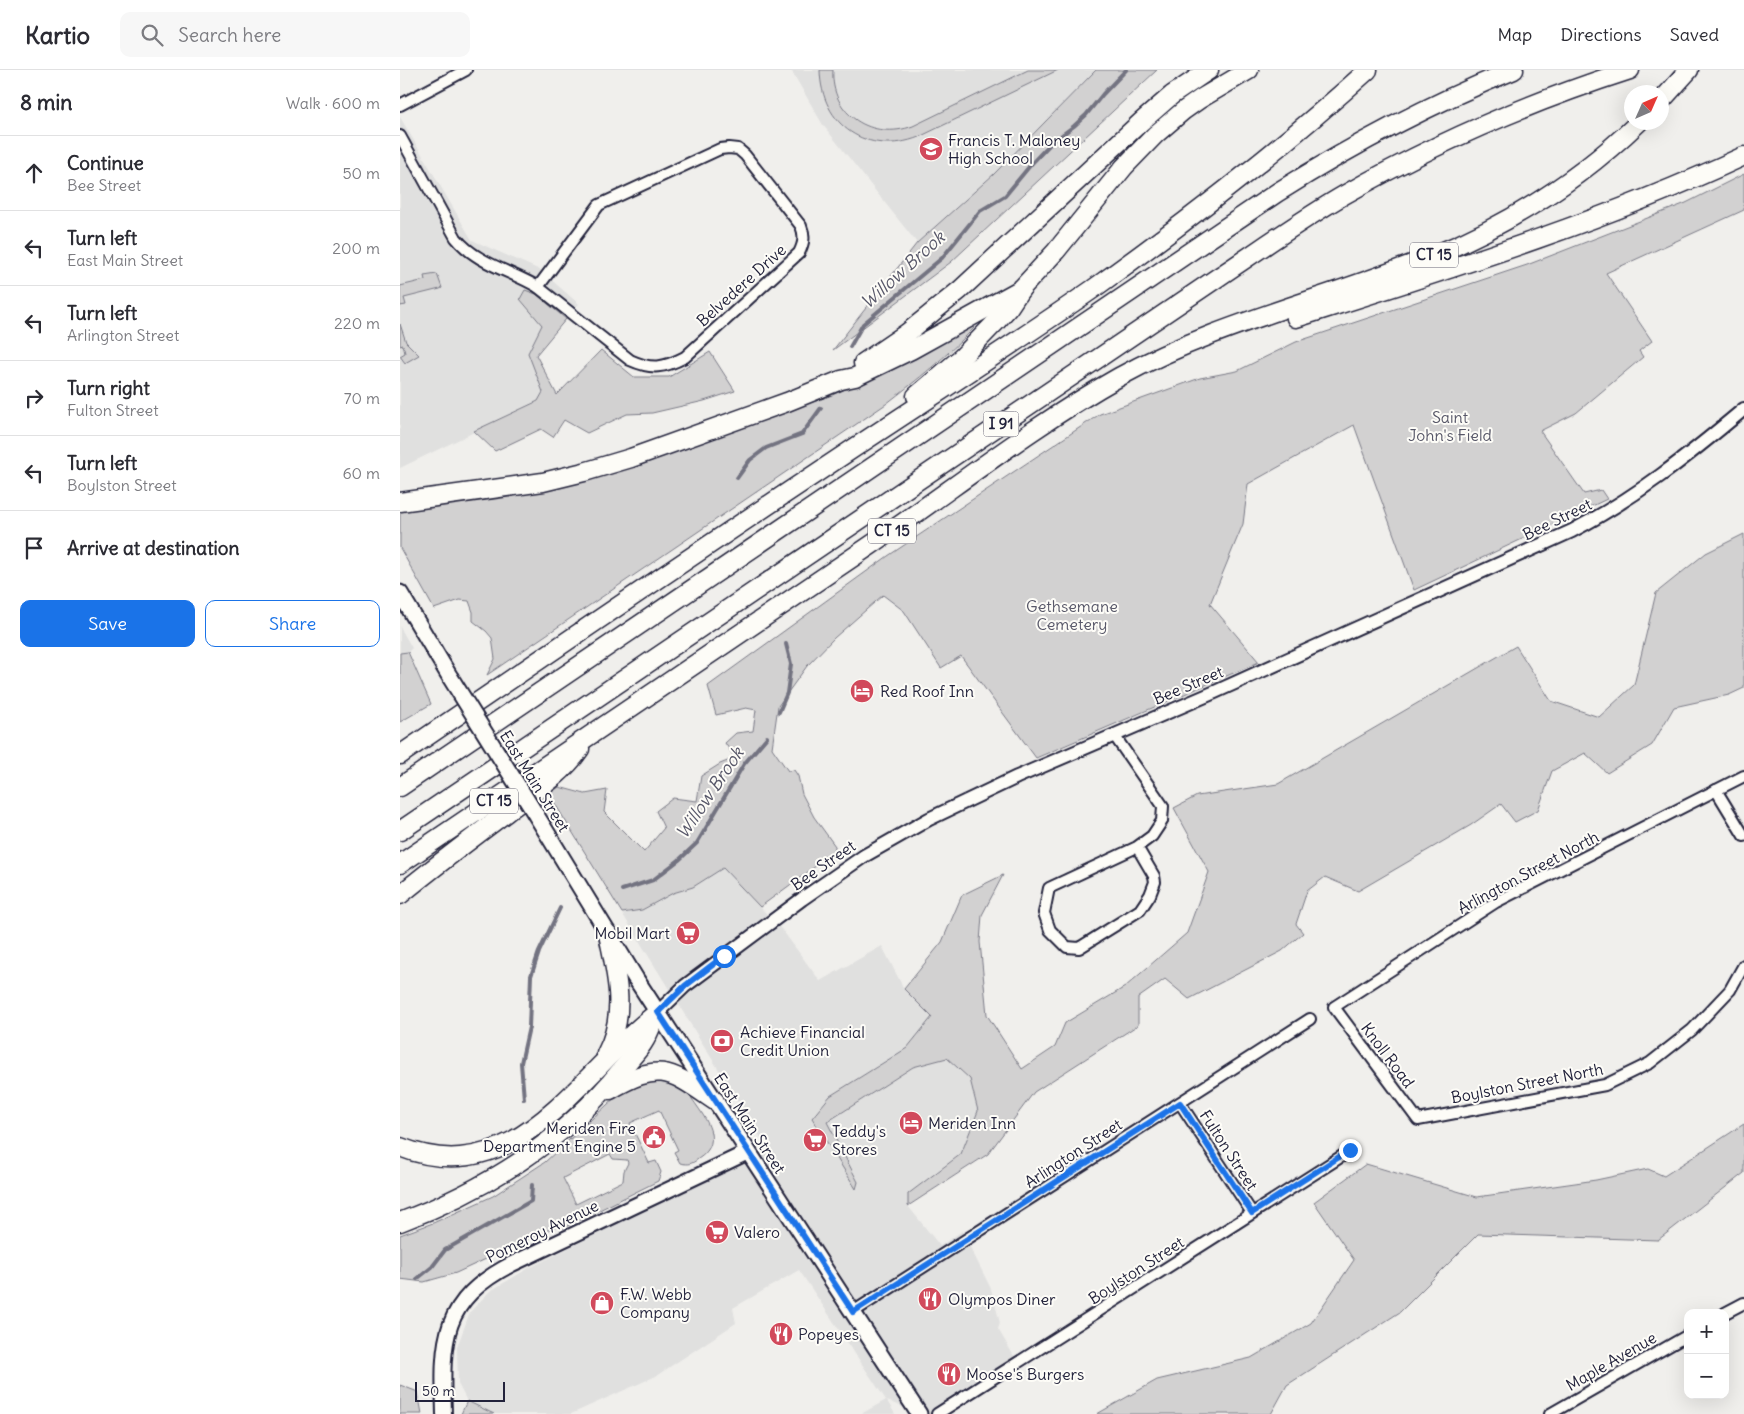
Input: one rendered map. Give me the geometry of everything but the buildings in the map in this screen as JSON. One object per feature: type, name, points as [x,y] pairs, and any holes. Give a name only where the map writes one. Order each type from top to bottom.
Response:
[{"type":"highway","points":[[841,380],[850,371],[907,333],[943,304],[1141,122],[1172,95],[1209,70]]},
{"type":"highway","points":[[849,452],[869,429],[921,392],[961,358],[1009,307],[1021,289],[1056,251],[1119,173],[1156,134],[1189,107],[1249,70]]},
{"type":"highway","points":[[400,755],[1013,343],[1130,262],[1270,154],[1368,70]]},
{"type":"highway","name":"I 91","points":[[400,786],[1278,192],[1324,163],[1396,124],[1442,101],[1514,70]]},
{"type":"highway","name":"I 91","points":[[400,832],[1217,278],[1342,196],[1405,162],[1480,126],[1546,98],[1630,70]]},
{"type":"highway","points":[[1669,92],[1689,70]]},
{"type":"highway","name":"CT 15","points":[[400,864],[874,543],[1078,401],[1135,369],[1204,338],[1398,270],[1473,238],[1515,215],[1566,182],[1608,151],[1630,130]]},
{"type":"highway","points":[[1204,338],[1235,335],[1257,330],[1538,239],[1645,200],[1744,156]]},
{"type":"highway","points":[[400,502],[527,485],[584,472],[721,427],[841,380],[855,377],[1021,289]]},
{"type":"highway","points":[[400,895],[562,770],[570,763],[587,738]]},
{"type":"highway","points":[[600,1066],[613,1038],[619,1012],[618,982],[608,934]]},
{"type":"highway","points":[[400,1147],[428,1155],[448,1157],[470,1156],[495,1149],[515,1140],[546,1118],[578,1089],[633,1031],[658,1012]]},
{"type":"highway","points":[[400,1222],[453,1200],[506,1171],[549,1140],[595,1100],[614,1079],[644,1041],[658,1012]]},
{"type":"highway","points":[[595,1100],[634,1077],[646,1072],[657,1071],[672,1074],[715,1101]]},
{"type":"main road","name":"East Main Street","points":[[400,592],[608,934],[919,1414]]},
{"type":"main road","name":"Pomeroy Avenue","points":[[444,1414],[443,1368],[446,1336],[460,1306],[469,1293],[481,1282],[512,1264],[748,1152]]},
{"type":"street","points":[[400,105],[466,70]]},
{"type":"street","name":"Belvedere Drive","points":[[400,136],[456,238],[464,248],[474,255],[538,287],[630,360],[643,366],[659,367],[672,364],[685,357],[799,253],[804,244],[804,235],[800,226],[745,155],[738,149],[728,148],[711,153],[599,205],[538,287]]},
{"type":"street","name":"Bee Street","points":[[658,1012],[674,994],[706,970],[821,886],[885,843],[965,801],[1215,692],[1586,524],[1628,500],[1669,471],[1744,409]]},
{"type":"street","points":[[1114,735],[1163,806],[1162,821],[1152,836],[1137,847],[1049,888],[1044,913],[1050,930],[1067,947],[1078,948],[1140,910],[1150,895],[1155,882],[1154,876],[1137,847]]},
{"type":"street","name":"Arlington Street North","points":[[1334,1007],[1496,902],[1744,776]]},
{"type":"street","points":[[1716,790],[1744,836]]},
{"type":"street","name":"Boylston Street North","points":[[1418,1120],[1605,1085],[1650,1063],[1692,1030],[1730,990],[1744,965]]},
{"type":"street","name":"Knoll Road","points":[[1334,1007],[1418,1120]]},
{"type":"street","name":"Arlington Street","points":[[853,1312],[1310,1019]]},
{"type":"street","name":"Fulton Street","points":[[1180,1103],[1252,1213]]},
{"type":"street","name":"Boylston Street","points":[[937,1414],[1350,1150]]},
{"type":"street","points":[[1729,1311],[1744,1303]]},
{"type":"street","name":"Maple Avenue","points":[[1550,1414],[1684,1337]]},
{"type":"shaded area","name":"Francis T. Maloney High School","points":[[791,70],[1096,70],[994,174],[917,243],[823,125]]},
{"type":"shaded area","points":[[400,117],[472,240],[540,270],[579,304],[536,355],[557,396],[538,401],[400,468]]},
{"type":"shaded area","points":[[400,627],[412,648],[408,652],[400,653]]},
{"type":"shaded area","points":[[723,868],[783,931],[820,981],[882,946],[904,989],[932,1017],[907,1048],[830,1096],[812,1119],[858,1182],[827,1122],[913,1067],[947,1058],[970,1079],[978,1111],[961,1154],[908,1194],[908,1206],[940,1246],[962,1231],[991,1289],[1000,1323],[998,1329],[1021,1368],[949,1414],[921,1414],[887,1401],[895,1414],[861,1414],[886,1400],[799,1270],[733,1308],[736,1323],[656,1376],[571,1414],[494,1414],[467,1401],[458,1384],[457,1347],[470,1312],[490,1291],[529,1268],[767,1148],[622,913],[642,910],[673,893],[693,887]]},
{"type":"green space","points":[[820,70],[833,70],[834,86],[839,100],[846,111],[857,120],[869,127],[883,130],[898,130],[913,126],[1028,70],[1058,70],[919,137],[900,142],[882,143],[866,139],[851,132],[838,121],[829,107],[822,90]]},
{"type":"green space","points":[[1096,70],[1157,70],[951,262],[833,350],[917,243],[994,174]]},
{"type":"green space","points":[[1744,174],[1744,210],[1606,273],[1652,341],[1639,351],[1643,357],[1576,413],[1540,431],[1584,494],[1601,490],[1607,499],[1414,590],[1354,425],[1248,484],[1243,524],[1210,604],[1259,662],[1036,758],[961,656],[941,668],[904,611],[883,595],[834,638],[807,666],[778,706],[772,748],[788,771],[794,770],[798,776],[802,794],[814,817],[835,846],[835,852],[760,907],[723,868],[693,887],[673,893],[642,910],[622,913],[549,794],[559,787],[585,794],[607,790],[604,812],[644,852],[664,828],[656,811],[673,798],[697,801],[701,776],[720,764],[735,758],[725,743],[736,733],[753,731],[756,710],[746,708],[716,715],[708,686],[888,556],[1100,414],[1200,378],[1237,371],[1296,342],[1527,265],[1686,203]]},
{"type":"green space","points":[[437,274],[442,288],[404,298],[406,305],[400,306],[400,286],[425,280],[424,276]]},
{"type":"green space","points":[[525,290],[536,294],[566,319],[536,355],[557,395],[601,350],[634,377],[669,377],[710,352],[735,391],[704,401],[652,413],[627,414],[587,433],[564,420],[553,437],[541,429],[495,451],[474,431],[538,401],[543,392],[528,353],[542,325],[520,299]]},
{"type":"green space","points":[[400,324],[406,342],[419,355],[405,363],[400,356],[405,353],[403,345],[400,346]]},
{"type":"green space","points":[[970,325],[974,328],[953,348],[886,404],[487,675],[495,659],[492,638],[473,621],[473,612],[469,601],[460,600],[434,609],[400,548],[400,509],[623,468],[708,440],[832,395],[876,376]]},
{"type":"green space","points":[[1744,534],[1744,688],[1729,695],[1674,707],[1652,745],[1607,773],[1585,753],[1552,771],[1538,810],[1515,822],[1501,804],[1471,825],[1358,891],[1325,877],[1307,891],[1296,924],[1303,933],[1282,951],[1189,999],[1165,979],[1138,998],[1138,1025],[1034,1092],[988,1154],[908,1206],[908,1194],[961,1154],[978,1111],[970,1079],[947,1058],[913,1067],[827,1122],[858,1182],[856,1189],[812,1118],[830,1096],[907,1048],[932,1017],[904,989],[942,942],[962,895],[1003,875],[982,915],[980,942],[987,1015],[1022,1069],[1055,1047],[1065,1023],[1125,987],[1187,933],[1209,872],[1174,808],[1197,796],[1278,784],[1516,646],[1551,701],[1599,717],[1634,685],[1656,593],[1706,553]]},
{"type":"green space","points":[[408,652],[431,704],[400,722],[400,653]]},
{"type":"green space","points":[[652,1076],[679,1086],[690,1096],[706,1119],[711,1133],[710,1147],[694,1162],[688,1164],[680,1163],[674,1152],[678,1150],[659,1110],[630,1123],[649,1163],[656,1161],[661,1172],[658,1181],[563,1228],[561,1224],[456,1273],[424,1282],[400,1279],[400,1235],[433,1223],[493,1196],[545,1162],[619,1094]],"holes":[[[610,1154],[613,1159],[627,1160],[628,1163],[624,1171],[623,1181],[576,1204],[563,1178]]]},
{"type":"green space","points":[[1744,1124],[1744,1173],[1658,1240],[1478,1234],[1400,1312],[1287,1385],[1271,1414],[1097,1414],[1157,1380],[1251,1358],[1311,1323],[1354,1260],[1314,1202],[1366,1164],[1477,1197],[1596,1180],[1648,1169],[1664,1176]]},
{"type":"green space","points":[[400,1385],[418,1392],[422,1414],[400,1414]]},
{"type":"green space","points":[[467,1401],[494,1414],[461,1414]]},
{"type":"waterway","name":"Willow Brook","points":[[850,347],[863,324],[942,258],[980,211],[1005,196],[1051,143],[1086,115],[1126,70]]},
{"type":"waterway","name":"Willow Brook","points":[[737,478],[750,460],[766,448],[802,434],[821,408]]},
{"type":"waterway","name":"Willow Brook","points":[[779,712],[787,693],[791,664],[786,644]]},
{"type":"waterway","name":"Willow Brook","points":[[622,890],[653,880],[697,843],[744,764],[767,737]]},
{"type":"waterway","name":"Willow Brook","points":[[524,1099],[521,1063],[529,1027],[531,976],[539,952],[560,908]]},
{"type":"waterway","name":"Willow Brook","points":[[417,1279],[432,1267],[445,1250],[531,1201],[532,1185]]},
{"type":"place","name":"Francis T. Maloney High School","points":[[931,149]]},
{"type":"place","name":"Red Roof Inn","points":[[862,691]]},
{"type":"place","name":"Mobil Mart","points":[[688,933]]},
{"type":"place","name":"Achieve Financial Credit Union","points":[[722,1041]]},
{"type":"place","name":"Meriden Inn","points":[[911,1123]]},
{"type":"place","name":"Meriden Fire Department Engine 5","points":[[654,1137]]},
{"type":"place","name":"Teddy's Stores","points":[[815,1140]]},
{"type":"place","name":"Valero","points":[[717,1232]]},
{"type":"place","name":"Olympos Diner","points":[[930,1299]]},
{"type":"place","name":"F.W. Webb Company","points":[[602,1303]]},
{"type":"place","name":"Popeyes","points":[[781,1334]]},
{"type":"place","name":"Moose's Burgers","points":[[949,1374]]},
{"type":"route","points":[[724,956],[674,994],[658,1012],[853,1312],[1180,1103],[1252,1213],[1350,1150]]},
{"type":"park label","name":"Saint John's Field","points":[[1450,426]]},
{"type":"park label","name":"Gethsemane Cemetery","points":[[1072,615]]}]
